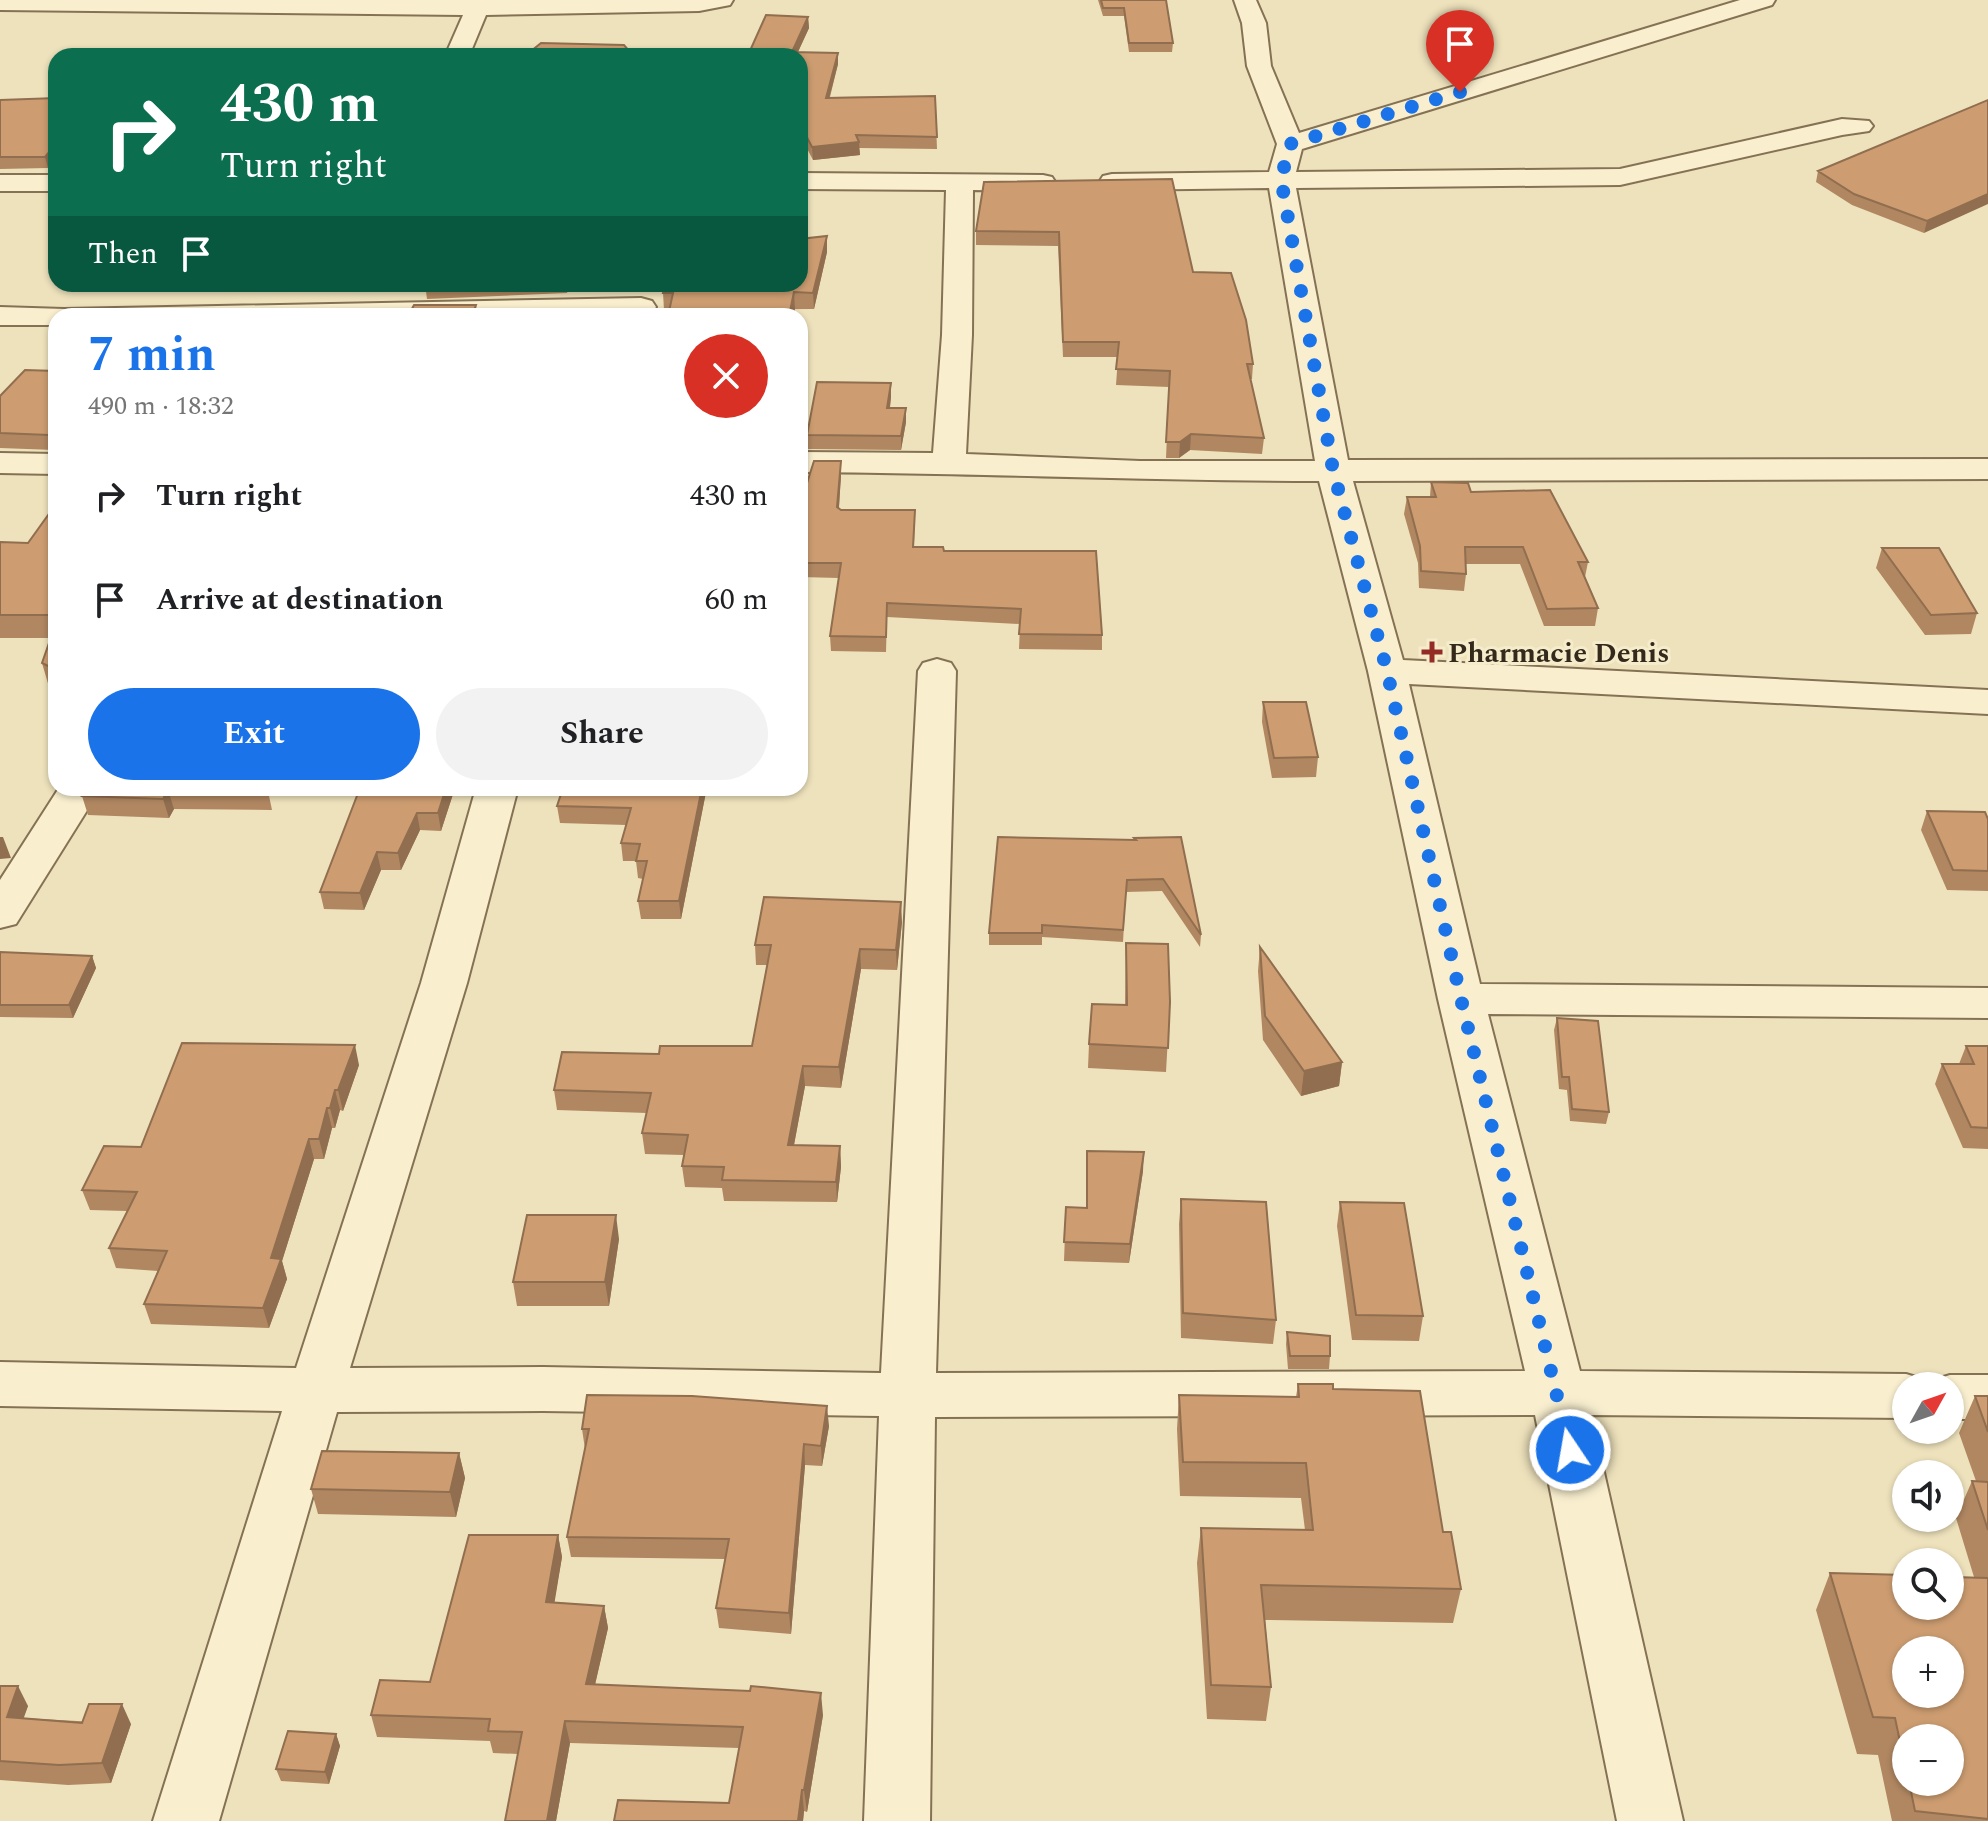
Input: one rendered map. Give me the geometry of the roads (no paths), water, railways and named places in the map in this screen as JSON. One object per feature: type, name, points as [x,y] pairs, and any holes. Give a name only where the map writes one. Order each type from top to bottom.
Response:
[{"type":"street","points":[[0,20],[13,2],[699,4],[722,0]]},
{"type":"street","points":[[1245,0],[1254,23],[1259,66],[1286,162],[1333,470],[1387,671],[1461,999],[1558,1393],[1650,1821]]},
{"type":"street","points":[[1286,162],[1764,0]]},
{"type":"street","points":[[461,48],[480,4]]},
{"type":"street","points":[[1684,5],[1711,16]]},
{"type":"street","points":[[808,181],[960,185],[1075,183],[1286,162],[1620,177],[1842,127],[1860,126]]},
{"type":"street","points":[[0,183],[48,183]]},
{"type":"street","points":[[949,463],[957,335],[960,185]]},
{"type":"street","points":[[398,308],[642,302]]},
{"type":"street","points":[[0,346],[12,317],[48,316]]},
{"type":"street","points":[[808,462],[949,463],[1140,471],[1988,469]]},
{"type":"street","points":[[0,463],[48,464]]},
{"type":"street","points":[[897,1821],[908,1395],[937,671]]},
{"type":"street","points":[[1387,671],[1988,702]]},
{"type":"street","points":[[0,914],[75,796]]},
{"type":"street","points":[[186,1821],[316,1390],[444,983],[495,796]]},
{"type":"street","points":[[1461,999],[1988,1003]]},
{"type":"street","points":[[0,1384],[908,1395],[1558,1393],[1892,1396]]},
{"type":"street","points":[[1964,1397],[1988,1397]]},
{"type":"place","name":"Pharmacie Denis","points":[[1432,652]]}]
